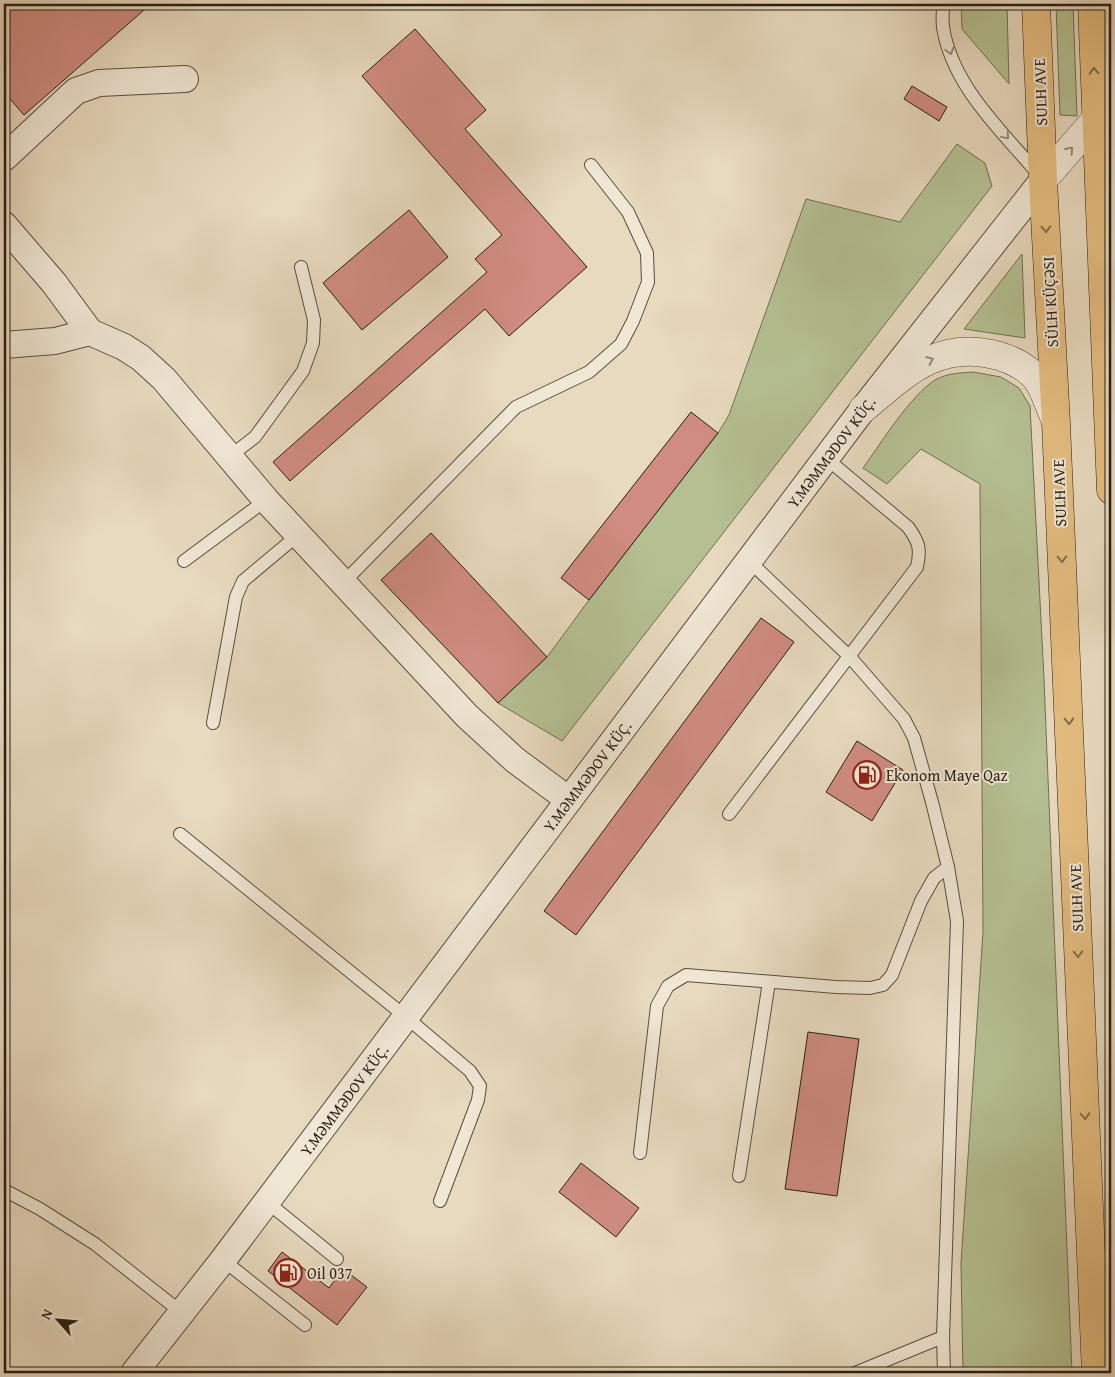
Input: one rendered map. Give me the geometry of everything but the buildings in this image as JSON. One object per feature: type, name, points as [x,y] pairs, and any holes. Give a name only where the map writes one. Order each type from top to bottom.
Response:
[{"type":"highway","name":"SULH AVE","points":[[1036,4],[1043,180]]},
{"type":"highway","points":[[1092,4],[1111,488]]},
{"type":"highway","name":"SÜLH KÜÇƏSI","points":[[1043,180],[1056,423]]},
{"type":"highway","name":"SULH AVE","points":[[1056,423],[1096,1373]]},
{"type":"street","points":[[4,158],[76,91],[99,83],[185,79]]},
{"type":"street","points":[[1043,180],[1096,119]]},
{"type":"street","name":"Y.MƏMMƏDOV KÜÇ.","points":[[134,1373],[267,1202],[863,408],[1043,180]]},
{"type":"street","points":[[4,225],[54,283],[90,332],[124,347],[164,379],[266,500],[467,716],[515,760],[569,800]]},
{"type":"street","points":[[4,345],[55,341],[90,332]]},
{"type":"street","points":[[863,408],[908,371],[933,357],[958,352],[985,352],[1007,358],[1024,368],[1039,382],[1056,423]]},
{"type":"lane","points":[[943,4],[943,26],[954,63],[975,99],[1043,180]]},
{"type":"lane","points":[[343,583],[516,407],[589,372],[621,344],[633,321],[648,282],[646,253],[628,212],[591,165]]},
{"type":"lane","points":[[229,457],[255,437],[303,371],[313,344],[314,320],[301,267]]},
{"type":"lane","points":[[729,814],[917,567],[920,553],[916,538],[908,527],[826,458]]},
{"type":"lane","points":[[184,561],[266,500]]},
{"type":"lane","points":[[213,723],[236,597],[242,581],[298,535]]},
{"type":"lane","points":[[748,560],[850,657],[904,718],[914,738],[948,867],[957,921],[943,1337],[944,1373]]},
{"type":"lane","points":[[180,834],[470,1071],[480,1086],[478,1100],[440,1201]]},
{"type":"lane","points":[[640,1153],[657,1006],[668,986],[686,975],[836,987],[870,988],[883,986],[892,975],[921,901],[934,878],[948,867]]},
{"type":"lane","points":[[739,1176],[769,982]]},
{"type":"lane","points":[[4,1190],[40,1208],[95,1244],[181,1312]]},
{"type":"lane","points":[[267,1202],[337,1259]]},
{"type":"lane","points":[[223,1260],[305,1325]]},
{"type":"lane","points":[[854,1373],[943,1337]]},
{"type":"green space","points":[[961,4],[1007,4],[1009,84],[962,29]]},
{"type":"green space","points":[[1056,4],[1073,4],[1077,116],[1060,115]]},
{"type":"green space","points":[[957,144],[985,163],[992,186],[562,741],[498,703],[547,657],[718,433],[729,415],[806,199],[900,222]]},
{"type":"green space","points":[[1022,254],[1025,338],[964,329]]},
{"type":"green space","points":[[973,372],[1001,377],[1019,388],[1030,406],[1044,679],[1072,1373],[963,1373],[961,1263],[983,932],[980,484],[921,449],[887,484],[863,468],[896,421],[925,387],[944,376]]},
{"type":"place","name":"Ekonom Maye Qaz","points":[[867,775]]},
{"type":"place","name":"Oil 037","points":[[288,1273]]}]
